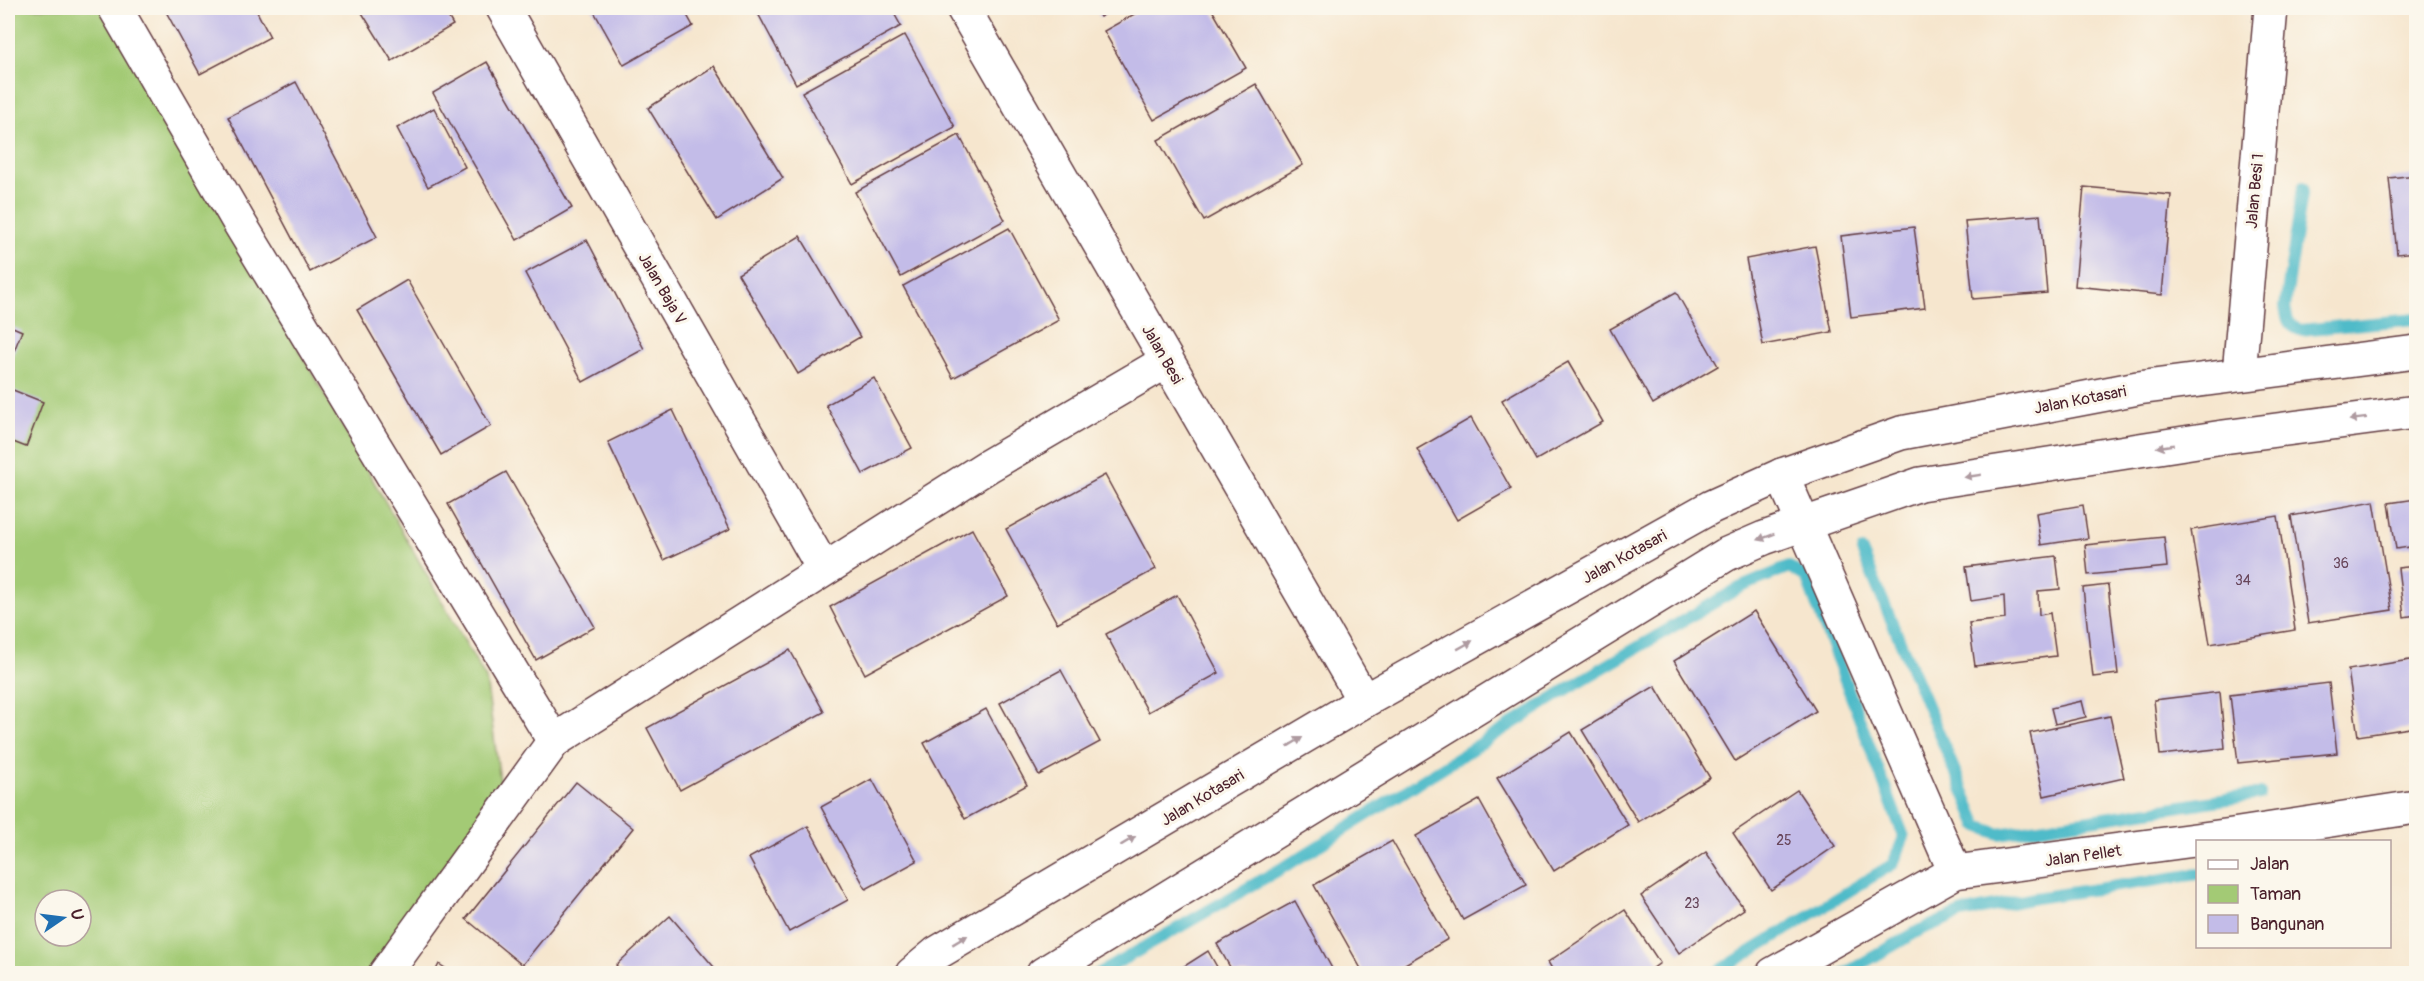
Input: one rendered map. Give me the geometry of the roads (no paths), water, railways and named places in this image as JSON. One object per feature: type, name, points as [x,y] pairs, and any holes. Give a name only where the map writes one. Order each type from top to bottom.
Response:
[{"type":"street","points":[[115,8],[240,224],[554,741]]},
{"type":"street","name":"Jalan Baja V","points":[[503,8],[823,568]]},
{"type":"street","name":"Jalan Besi","points":[[963,8],[1364,701]]},
{"type":"street","name":"Jalan Besi 1","points":[[2239,374],[2271,8]]},
{"type":"street","name":"Jalan Kotasari","points":[[912,974],[938,953],[1364,701],[1711,507],[1782,475],[1901,433],[2138,388],[2416,352]]},
{"type":"street","points":[[385,974],[554,741],[614,705],[823,568],[988,466],[1167,361]]},
{"type":"street","points":[[1043,974],[1727,554],[1764,538],[1920,484],[2223,437],[2416,412]]},
{"type":"street","points":[[1782,475],[1955,872]]},
{"type":"street","name":"Jalan Pellet","points":[[1773,974],[1955,872],[2232,835],[2416,807]]},
{"type":"waterway","points":[[2303,187],[2285,307],[2291,324],[2300,330],[2416,319]]},
{"type":"waterway","points":[[1862,551],[1978,826],[1999,834],[2260,794]]},
{"type":"waterway","points":[[1098,974],[1291,863],[1577,683],[1739,588],[1789,567],[1806,577],[1904,837],[1893,864],[1714,974]]},
{"type":"waterway","points":[[1844,974],[1920,930],[1961,913],[2035,898],[2196,874]]}]
